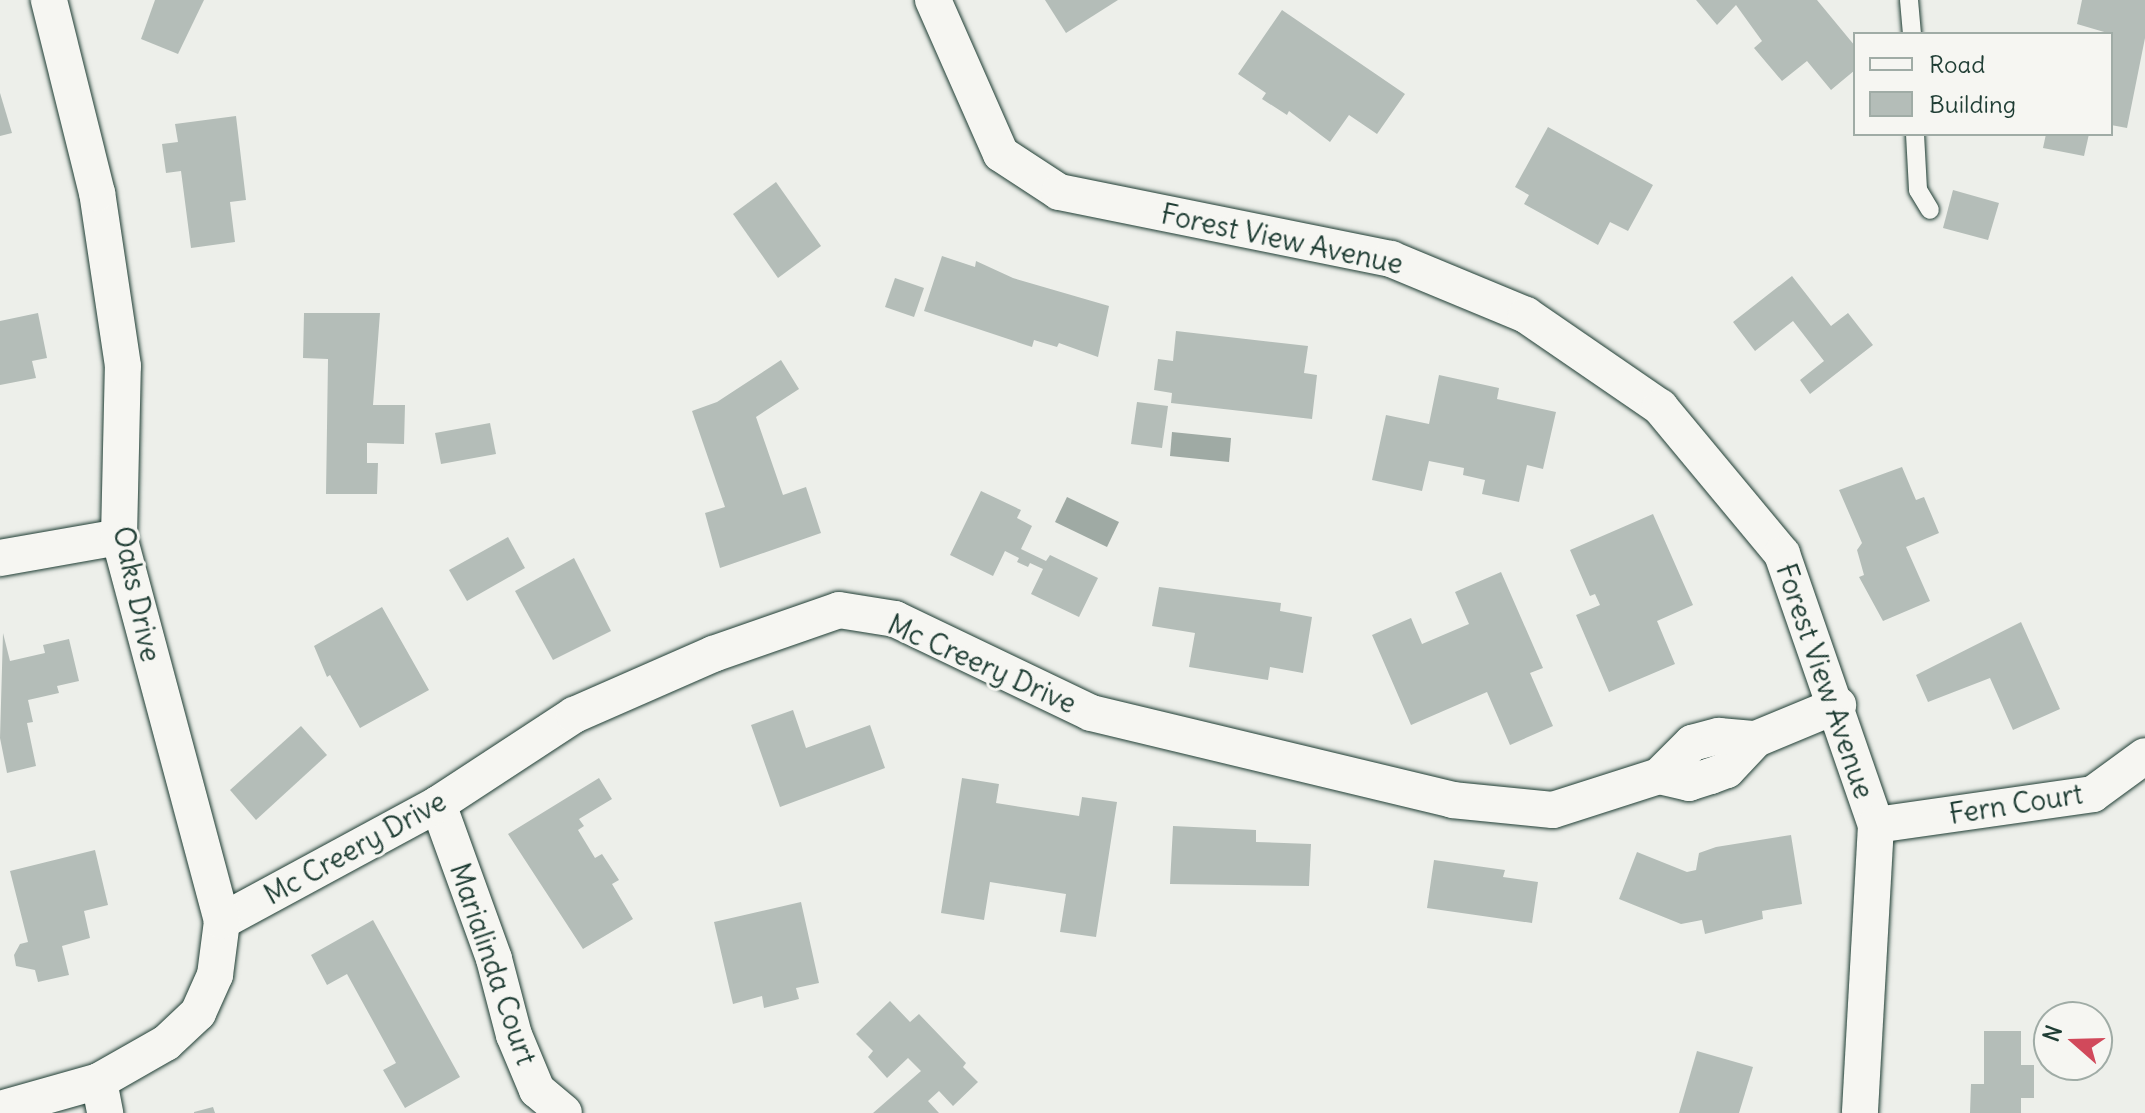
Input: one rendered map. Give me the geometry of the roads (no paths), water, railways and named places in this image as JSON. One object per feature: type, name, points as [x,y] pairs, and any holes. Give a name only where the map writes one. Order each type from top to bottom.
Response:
[{"type":"street","name":"Oaks Drive","points":[[0,1109],[102,1097],[166,1043],[198,1013],[215,975],[222,921],[119,537],[123,366],[97,193],[49,0]]},
{"type":"street","name":"Forest View Avenue","points":[[933,0],[1001,154],[1059,192],[1391,259],[1526,315],[1660,407],[1782,554],[1838,705],[1876,825],[1860,1113]]},
{"type":"street","points":[[0,558],[119,537]]},
{"type":"street","name":"Mc Creery Drive","points":[[222,921],[438,804],[574,715],[713,654],[839,610],[895,619],[1091,713],[1452,800],[1553,810],[1659,776],[1689,783],[1711,776],[1727,770],[1756,739],[1838,705]]},
{"type":"street","name":"Fern Court","points":[[1876,825],[2093,794],[2145,756]]},
{"type":"street","name":"Marialinda Court","points":[[438,804],[494,959],[514,1035],[537,1090],[564,1113]]},
{"type":"lane","points":[[1909,0],[1912,32]]},
{"type":"lane","points":[[1915,136],[1918,190],[1930,210]]}]
